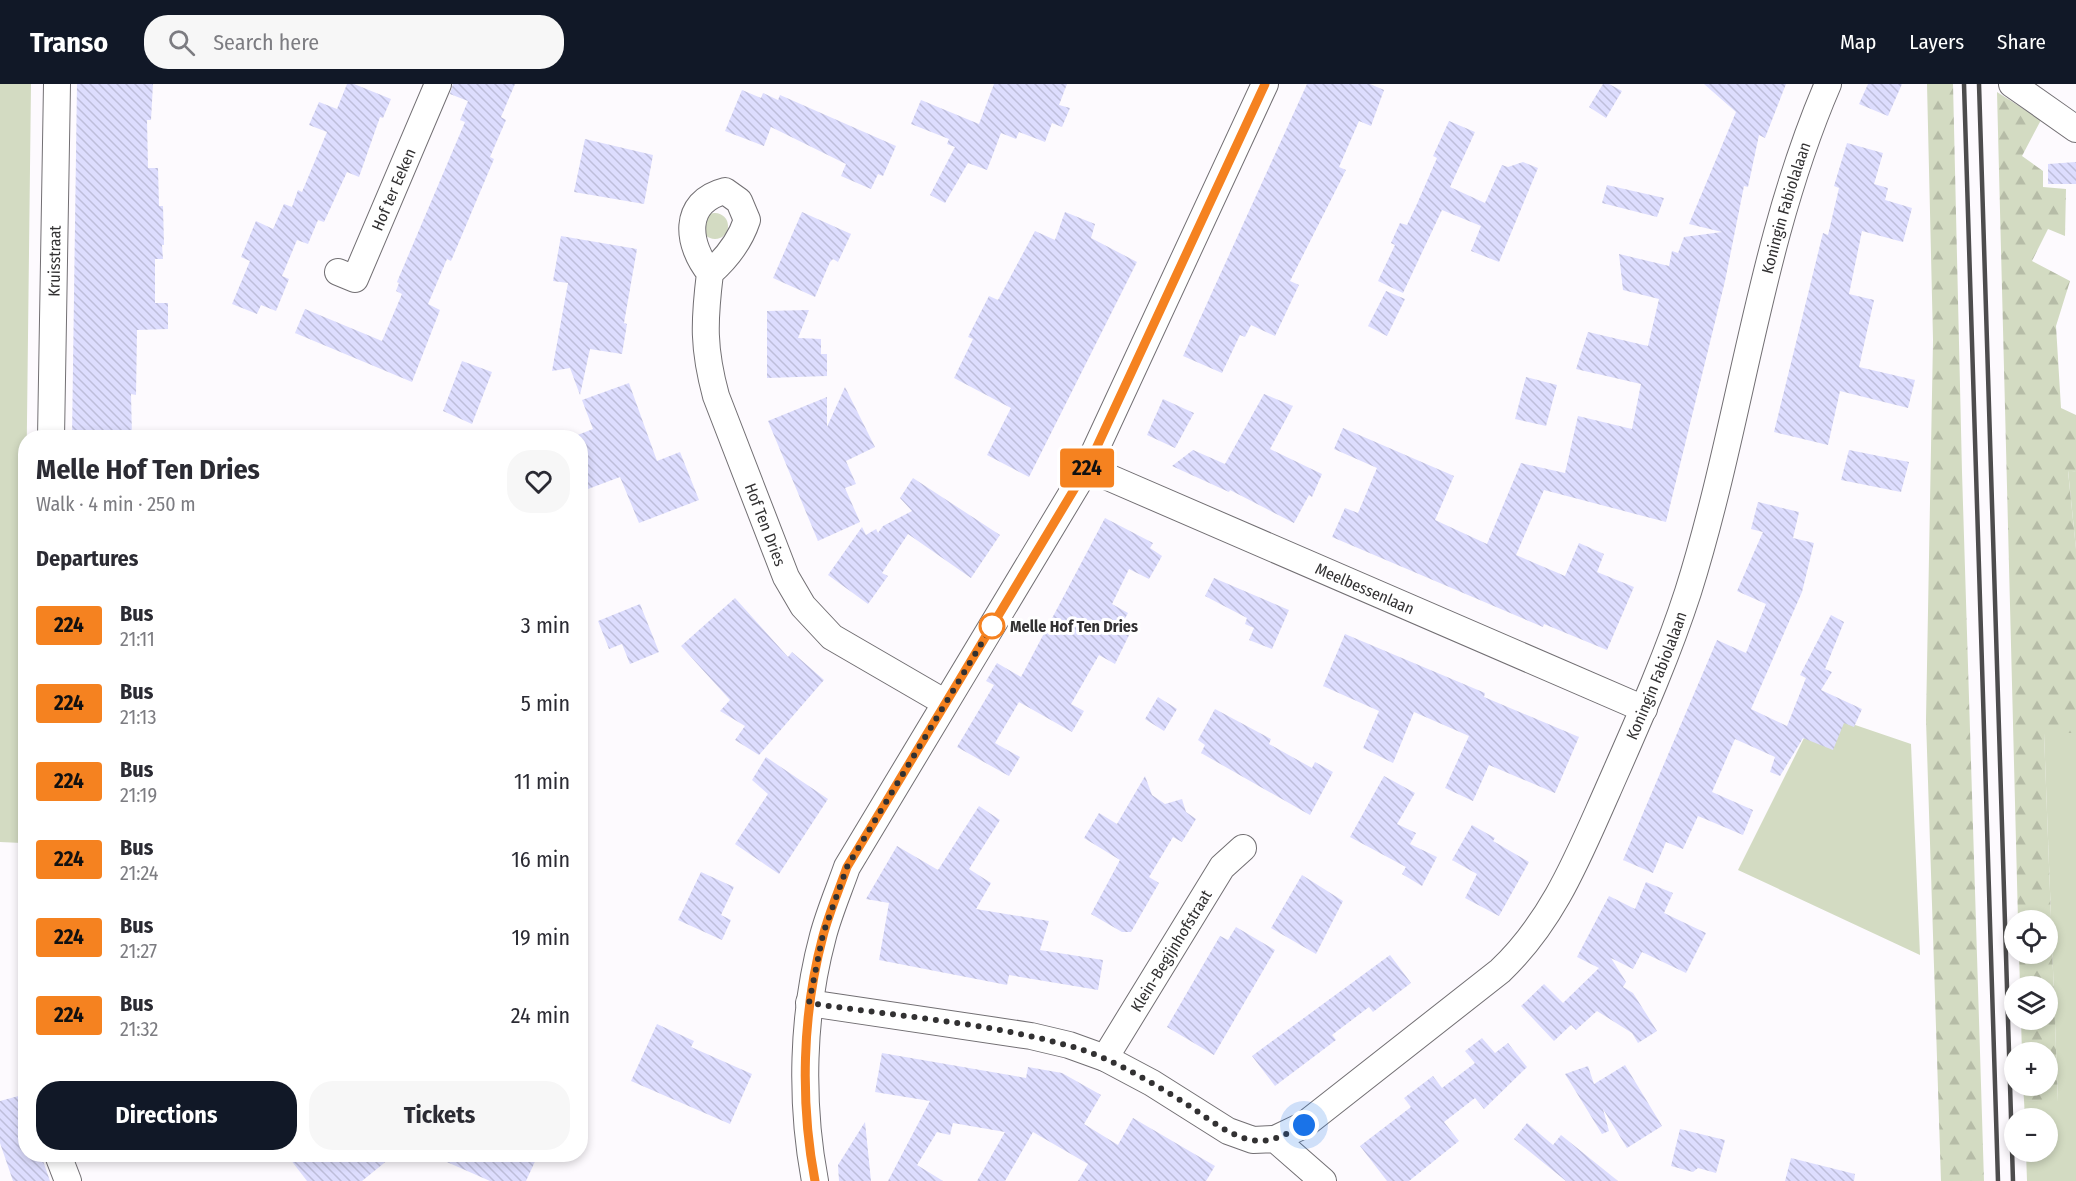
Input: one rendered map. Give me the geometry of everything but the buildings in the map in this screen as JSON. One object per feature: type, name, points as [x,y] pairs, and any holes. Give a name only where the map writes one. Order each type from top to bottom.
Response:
[{"type":"street","name":"Kruisstraat","points":[[51,430],[57,84]]},
{"type":"street","name":"Hof ter Eeken","points":[[338,272],[355,279],[438,84]]},
{"type":"street","points":[[815,1181],[806,1067],[809,1003],[823,934],[847,867],[944,702],[1087,468],[1265,84]]},
{"type":"street","name":"Koningin Fabiolalaan","points":[[1275,1139],[1304,1125],[1500,971],[1522,951],[1556,902],[1644,709],[1688,592],[1747,361],[1774,242],[1811,124],[1828,84]]},
{"type":"street","points":[[2012,84],[2076,129]]},
{"type":"street","name":"Hof Ten Dries","points":[[710,273],[704,320],[708,366],[716,396],[786,577],[803,606],[832,637],[944,702]]},
{"type":"street","name":"Meelbessenlaan","points":[[1087,468],[1644,709]]},
{"type":"street","name":"Klein-Begijnhofstraat","points":[[1106,1058],[1222,867],[1243,848]]},
{"type":"street","points":[[809,1003],[1031,1036],[1106,1058],[1152,1083],[1228,1131],[1253,1140],[1275,1139],[1323,1181]]},
{"type":"street","points":[[61,1162],[68,1181]]},
{"type":"green space","points":[[0,84],[31,84],[27,430],[18,430],[18,843],[0,842]]},
{"type":"green space","points":[[1927,84],[1953,84],[1962,472],[1984,1181],[1941,1181],[1926,720],[1933,340]]},
{"type":"green space","points":[[1997,92],[2041,120],[2022,156],[2043,171],[2043,187],[2066,189],[2065,236],[2048,229],[2032,261],[2070,281],[2056,326],[2061,408],[2076,415],[2076,472],[2068,471],[2076,549],[2076,733],[2044,733],[2051,910],[2018,910]]},
{"type":"green space","points":[[715,213],[724,217],[728,226],[724,235],[715,239],[706,235],[702,226],[706,217]]},
{"type":"green space","points":[[2068,470],[2076,472],[2076,549]]},
{"type":"green space","points":[[1817,712],[1911,744],[1920,955],[1738,870]]},
{"type":"green space","points":[[2044,733],[2076,733],[2076,1181],[2027,1181],[2026,1162],[2058,1162],[2058,1108],[2024,1108],[2024,1100],[2058,1101],[2058,1042],[2056,1042],[2055,1030],[2058,1030],[2058,976],[2053,976],[2053,964],[2058,964],[2058,910],[2051,910]]},
{"type":"green space","points":[[2019,964],[2053,964],[2053,976],[2020,976]]},
{"type":"green space","points":[[2021,1030],[2055,1030],[2056,1042],[2022,1042]]},
{"type":"green space","points":[[2024,1096],[2058,1096],[2058,1102],[2024,1100]]},
{"type":"railway","points":[[1964,84],[1998,1181]]},
{"type":"railway","points":[[1979,84],[2013,1181]]},
{"type":"bus line","name":"224","points":[[815,1181],[808,1120],[806,1067],[809,1003],[823,934],[847,867],[944,702],[1087,468],[1265,84]]},
{"type":"place","name":"Melle Hof Ten Dries","points":[[992,626]]},
{"type":"route","points":[[992,626],[944,702],[847,867],[823,934],[809,1003],[1031,1036],[1069,1045],[1106,1058],[1152,1083],[1228,1131],[1253,1140],[1275,1139],[1304,1125]]}]
